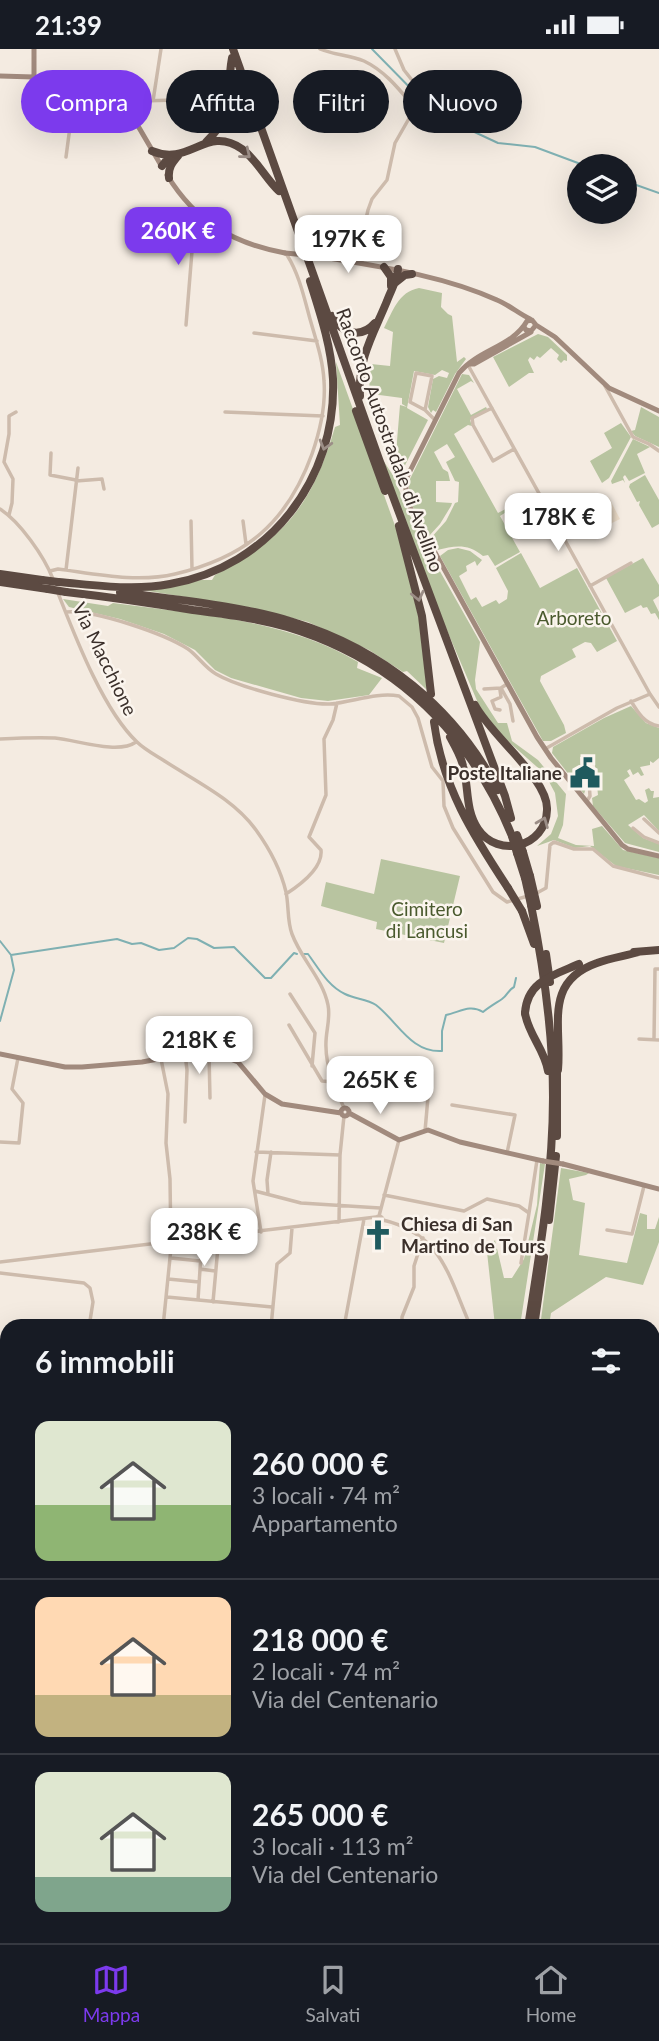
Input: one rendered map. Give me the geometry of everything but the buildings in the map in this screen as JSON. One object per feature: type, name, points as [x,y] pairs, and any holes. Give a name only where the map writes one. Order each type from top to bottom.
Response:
[{"type":"highway","points":[[162,166],[203,143],[222,125],[228,109],[231,52]]},
{"type":"highway","points":[[231,52],[406,551],[422,615],[431,694]]},
{"type":"highway","name":"Raccordo Autostradale di Avellino","points":[[231,52],[511,818]]},
{"type":"highway","points":[[203,143],[227,142],[242,149],[260,166],[279,191]]},
{"type":"highway","points":[[152,151],[174,158]]},
{"type":"highway","points":[[169,178],[168,171],[174,158]]},
{"type":"highway","points":[[384,267],[392,285]]},
{"type":"highway","points":[[359,402],[362,358],[398,269]]},
{"type":"highway","points":[[392,285],[402,277],[412,274]]},
{"type":"highway","points":[[58,582],[142,587],[190,580],[210,574],[250,552],[287,519],[312,482],[328,438],[332,417],[330,352],[309,276]]},
{"type":"highway","points":[[317,283],[333,318],[346,331],[364,332],[379,318]]},
{"type":"highway","points":[[0,574],[259,613],[313,629],[409,681],[444,713],[474,750],[494,781],[511,818],[514,835]]},
{"type":"highway","points":[[0,582],[261,620],[309,634],[365,656]]},
{"type":"highway","points":[[412,692],[447,731],[454,743],[464,767],[470,812],[478,829],[497,845],[516,846],[531,840],[545,822],[548,808],[545,795],[537,780],[491,730],[479,712],[430,595]]},
{"type":"highway","points":[[380,665],[436,714],[466,751],[493,794],[514,835],[534,906],[553,1006],[558,1077]]},
{"type":"highway","points":[[434,722],[440,757],[456,803],[466,824],[522,911],[537,953],[550,1035]]},
{"type":"highway","points":[[529,1319],[549,1178],[553,1099],[550,1035],[534,906]]},
{"type":"highway","points":[[549,1178],[549,1072],[542,1051],[528,1025],[525,1013],[529,994],[538,983],[579,964],[617,954],[659,950]]},
{"type":"highway","points":[[535,1319],[554,1179],[560,997],[573,975],[592,964],[639,952]]},
{"type":"street","points":[[34,49],[34,70]]},
{"type":"street","points":[[161,49],[153,101],[166,100]]},
{"type":"street","points":[[320,49],[361,60],[377,68],[403,93]]},
{"type":"street","points":[[395,49],[404,70]]},
{"type":"street","points":[[0,76],[21,77]]},
{"type":"street","points":[[362,263],[363,232],[368,210],[372,199],[387,180],[395,143],[403,128]]},
{"type":"street","points":[[66,157],[69,133]]},
{"type":"street","points":[[142,133],[181,197],[201,216],[239,241],[285,253],[398,269],[495,298],[519,314],[530,326],[546,331],[603,383],[659,411]]},
{"type":"street","points":[[186,325],[193,239],[201,216]]},
{"type":"street","points":[[50,572],[58,569],[151,578],[192,569],[219,559],[246,544],[276,520],[295,496],[314,449],[323,416],[324,383],[322,358],[317,341],[293,265],[285,253]]},
{"type":"street","points":[[513,721],[503,687],[406,500],[406,479],[459,373],[472,360],[530,326]]},
{"type":"street","points":[[254,333],[317,341]]},
{"type":"street","points":[[468,365],[659,707]]},
{"type":"street","points":[[425,410],[432,376],[416,373],[410,402],[425,410],[435,420]]},
{"type":"street","points":[[603,383],[633,437],[659,451]]},
{"type":"street","points":[[492,408],[472,418],[474,428],[493,461],[514,449]]},
{"type":"street","points":[[9,515],[13,479],[5,466],[4,456],[9,434],[9,416],[16,412]]},
{"type":"street","points":[[225,412],[323,416]]},
{"type":"street","points":[[51,453],[50,475],[76,480],[103,478],[103,489]]},
{"type":"street","points":[[66,570],[78,468]]},
{"type":"street","name":"Via Macchione","points":[[0,509],[9,515],[50,572],[100,687],[122,726],[136,742],[222,797],[256,829],[270,853],[286,894],[292,935],[301,956],[326,996],[329,1009],[326,1046],[333,1082]]},
{"type":"street","points":[[520,510],[535,536],[556,524]]},
{"type":"street","points":[[191,521],[192,569]]},
{"type":"street","points":[[243,521],[246,544]]},
{"type":"street","points":[[590,586],[631,563]]},
{"type":"street","points":[[66,611],[112,620],[158,634],[191,651],[215,674],[305,702],[337,703],[399,696],[412,707],[418,718],[432,767],[443,781],[444,806],[453,828],[493,892],[507,902],[544,891],[552,842],[574,849],[593,849],[613,866],[659,878]]},
{"type":"street","points":[[484,689],[503,687]]},
{"type":"street","points":[[500,710],[495,709],[492,701],[500,697],[503,687]]},
{"type":"street","points":[[503,687],[545,748],[622,845],[657,855]]},
{"type":"street","points":[[545,748],[631,701],[650,694]]},
{"type":"street","points":[[631,701],[642,717],[659,726]]},
{"type":"street","points":[[286,894],[301,884],[320,861],[321,850],[309,837],[326,795],[324,739],[337,703]]},
{"type":"street","points":[[0,739],[54,738],[115,747],[136,742]]},
{"type":"street","points":[[587,803],[590,796],[589,782]]},
{"type":"street","points":[[644,819],[659,833]]},
{"type":"street","points":[[633,828],[644,837],[659,843]]},
{"type":"street","points":[[639,1039],[656,1040],[655,969],[659,969]]},
{"type":"street","points":[[290,994],[315,1033],[312,1066]]},
{"type":"street","points":[[289,1025],[322,1081],[333,1082],[344,1112],[339,1222]]},
{"type":"street","points":[[209,1053],[210,1098]]},
{"type":"street","points":[[0,1054],[65,1067],[161,1059],[185,1054],[209,1053],[231,1057],[265,1094],[289,1107],[344,1112],[400,1140],[428,1130],[460,1142],[563,1164],[659,1189]]},
{"type":"street","points":[[185,1054],[185,1122]]},
{"type":"street","points":[[0,1142],[19,1143],[23,1103],[12,1089],[18,1058]]},
{"type":"street","points":[[161,1059],[168,1094],[166,1143],[170,1178],[171,1242],[164,1319]]},
{"type":"street","points":[[336,1088],[340,1070],[345,1065],[376,1068]]},
{"type":"street","points":[[425,1131],[429,1086]]},
{"type":"street","points":[[261,1231],[253,1181],[265,1094]]},
{"type":"street","points":[[452,1105],[515,1115],[508,1153]]},
{"type":"street","points":[[378,1219],[400,1140]]},
{"type":"street","points":[[256,1152],[340,1155]]},
{"type":"street","points":[[268,1194],[271,1152]]},
{"type":"street","points":[[522,1263],[540,1161]]},
{"type":"street","points":[[607,1230],[632,1234],[644,1185]]},
{"type":"street","points":[[255,1191],[301,1202],[380,1208]]},
{"type":"street","points":[[384,1195],[464,1211],[487,1199],[519,1206],[530,1213]]},
{"type":"street","points":[[345,1319],[364,1219]]},
{"type":"street","points":[[0,1262],[378,1219],[427,1240],[451,1275],[468,1319]]},
{"type":"street","points":[[271,1319],[277,1264],[290,1253],[292,1228]]},
{"type":"street","points":[[212,1301],[219,1236]]},
{"type":"street","points":[[198,1300],[202,1238]]},
{"type":"street","points":[[402,1319],[414,1287],[414,1266],[423,1238]]},
{"type":"street","points":[[171,1258],[201,1262]]},
{"type":"street","points":[[200,1269],[216,1271]]},
{"type":"street","points":[[0,1273],[84,1283],[90,1288],[93,1302],[90,1319]]},
{"type":"street","points":[[168,1279],[199,1282]]},
{"type":"street","points":[[167,1297],[272,1307]]},
{"type":"green space","points":[[419,288],[442,293],[441,307],[452,316],[457,362],[464,357],[466,359],[455,374],[436,412],[433,410],[431,413],[428,407],[433,379],[439,376],[447,378],[449,373],[442,370],[435,375],[414,371],[407,408],[428,420],[396,483],[416,529],[480,642],[476,689],[498,723],[507,723],[512,741],[538,760],[566,794],[563,825],[558,838],[576,845],[594,846],[592,829],[602,826],[623,850],[659,858],[659,875],[616,866],[590,846],[575,848],[554,840],[537,846],[551,834],[558,816],[555,793],[545,774],[494,729],[478,703],[428,586],[383,460],[394,477],[400,405],[407,407],[402,404],[402,398],[372,394],[369,390],[371,364],[390,366],[393,332],[384,328],[393,309],[401,298]]},
{"type":"green space","points":[[538,334],[548,337],[567,355],[567,361],[561,363],[557,359],[559,355],[551,348],[540,358],[537,356],[534,360],[530,357],[528,360],[534,373],[529,373],[509,387],[493,357]]},
{"type":"green space","points":[[336,362],[398,534],[419,619],[427,690],[407,671],[403,672],[369,650],[308,622],[253,608],[142,590],[212,580],[215,575],[260,547],[293,516],[317,478],[335,427],[340,425]]},
{"type":"green space","points":[[462,374],[469,375],[474,383],[471,381],[457,389],[471,415],[486,407],[487,409],[470,420],[472,426],[468,425],[454,434],[498,513],[515,504],[517,508],[514,507],[500,516],[520,552],[495,566],[488,555],[483,556],[466,547],[437,550],[430,539],[458,502],[459,482],[455,481],[446,462],[455,457],[447,444],[434,452],[443,469],[448,472],[450,481],[436,481],[436,502],[452,503],[440,524],[429,536],[409,500],[409,481]]},
{"type":"green space","points":[[641,407],[659,417],[659,447],[635,436],[631,431],[635,430]]},
{"type":"green space","points":[[621,423],[631,437],[609,478],[602,483],[590,461],[612,448],[604,433]]},
{"type":"green space","points":[[633,439],[650,447],[637,454],[645,473],[629,481],[625,475],[625,483],[623,480],[612,484],[611,481]]},
{"type":"green space","points":[[645,475],[659,500],[659,524],[652,528],[639,505],[640,501],[637,502],[629,487]]},
{"type":"green space","name":"Arboreto","points":[[458,548],[470,551],[482,560],[477,566],[475,561],[466,566],[467,571],[459,576],[471,600],[476,597],[482,607],[496,600],[499,604],[507,599],[508,591],[496,568],[521,553],[540,588],[577,568],[617,641],[597,652],[591,643],[585,642],[572,649],[576,657],[541,676],[540,681],[566,733],[551,741],[543,741],[440,556],[448,550]]},
{"type":"green space","points":[[643,558],[659,585],[659,596],[653,600],[659,612],[659,620],[655,613],[651,614],[647,607],[643,608],[641,605],[625,613],[606,578]]},
{"type":"green space","points":[[63,599],[108,606],[113,603],[176,611],[270,627],[330,648],[358,662],[357,668],[382,678],[369,695],[328,701],[301,698],[231,678],[215,670],[195,650],[164,634],[120,619],[69,607]]},
{"type":"green space","points":[[631,706],[646,723],[659,728],[659,758],[653,763],[650,761],[650,765],[640,767],[644,775],[641,776],[638,772],[633,775],[630,769],[627,771],[630,776],[624,780],[636,800],[645,803],[648,801],[645,790],[649,788],[654,791],[653,798],[659,797],[659,831],[644,815],[628,825],[643,838],[659,844],[659,852],[625,843],[593,806],[592,798],[598,795],[594,756],[580,757],[581,779],[586,788],[584,794],[552,753],[553,747]]},
{"type":"green space","name":"Cimitero di Lancusi","points":[[381,859],[460,876],[444,943],[376,929],[377,922],[321,906],[326,882],[374,894]]},
{"type":"green space","points":[[540,1163],[545,1164],[521,1319],[494,1319],[487,1252],[495,1240],[504,1278],[512,1278],[524,1259],[537,1205]]},
{"type":"green space","points":[[561,1168],[589,1173],[569,1179],[573,1200],[585,1203],[579,1255],[627,1263],[640,1213],[647,1215],[647,1229],[655,1229],[659,1217],[659,1242],[643,1285],[606,1277],[551,1313],[550,1319],[541,1319]]},
{"type":"shaded area","points":[[601,493],[605,499],[609,498],[620,519],[592,533],[582,514],[588,511],[583,504]]},
{"type":"waterway","points":[[372,49],[427,105],[468,129],[498,143],[535,147],[567,159]]},
{"type":"waterway","points":[[637,185],[659,193]]},
{"type":"waterway","points":[[11,955],[117,939],[132,944],[141,943],[159,950],[174,948],[188,938],[197,939],[214,948],[234,947],[265,978],[271,978],[294,953],[297,954]]},
{"type":"waterway","points":[[0,941],[11,955],[14,970],[0,1021]]},
{"type":"waterway","points":[[304,954],[308,954],[324,977],[339,991],[376,1005],[413,1042],[431,1050],[442,1051],[442,1031],[446,1015],[469,1009],[483,1012],[506,996],[514,987],[516,978]]},
{"type":"place","name":"Poste Italiane","points":[[585,773]]},
{"type":"place","name":"Chiesa di San Martino de Tours","points":[[378,1235]]}]
